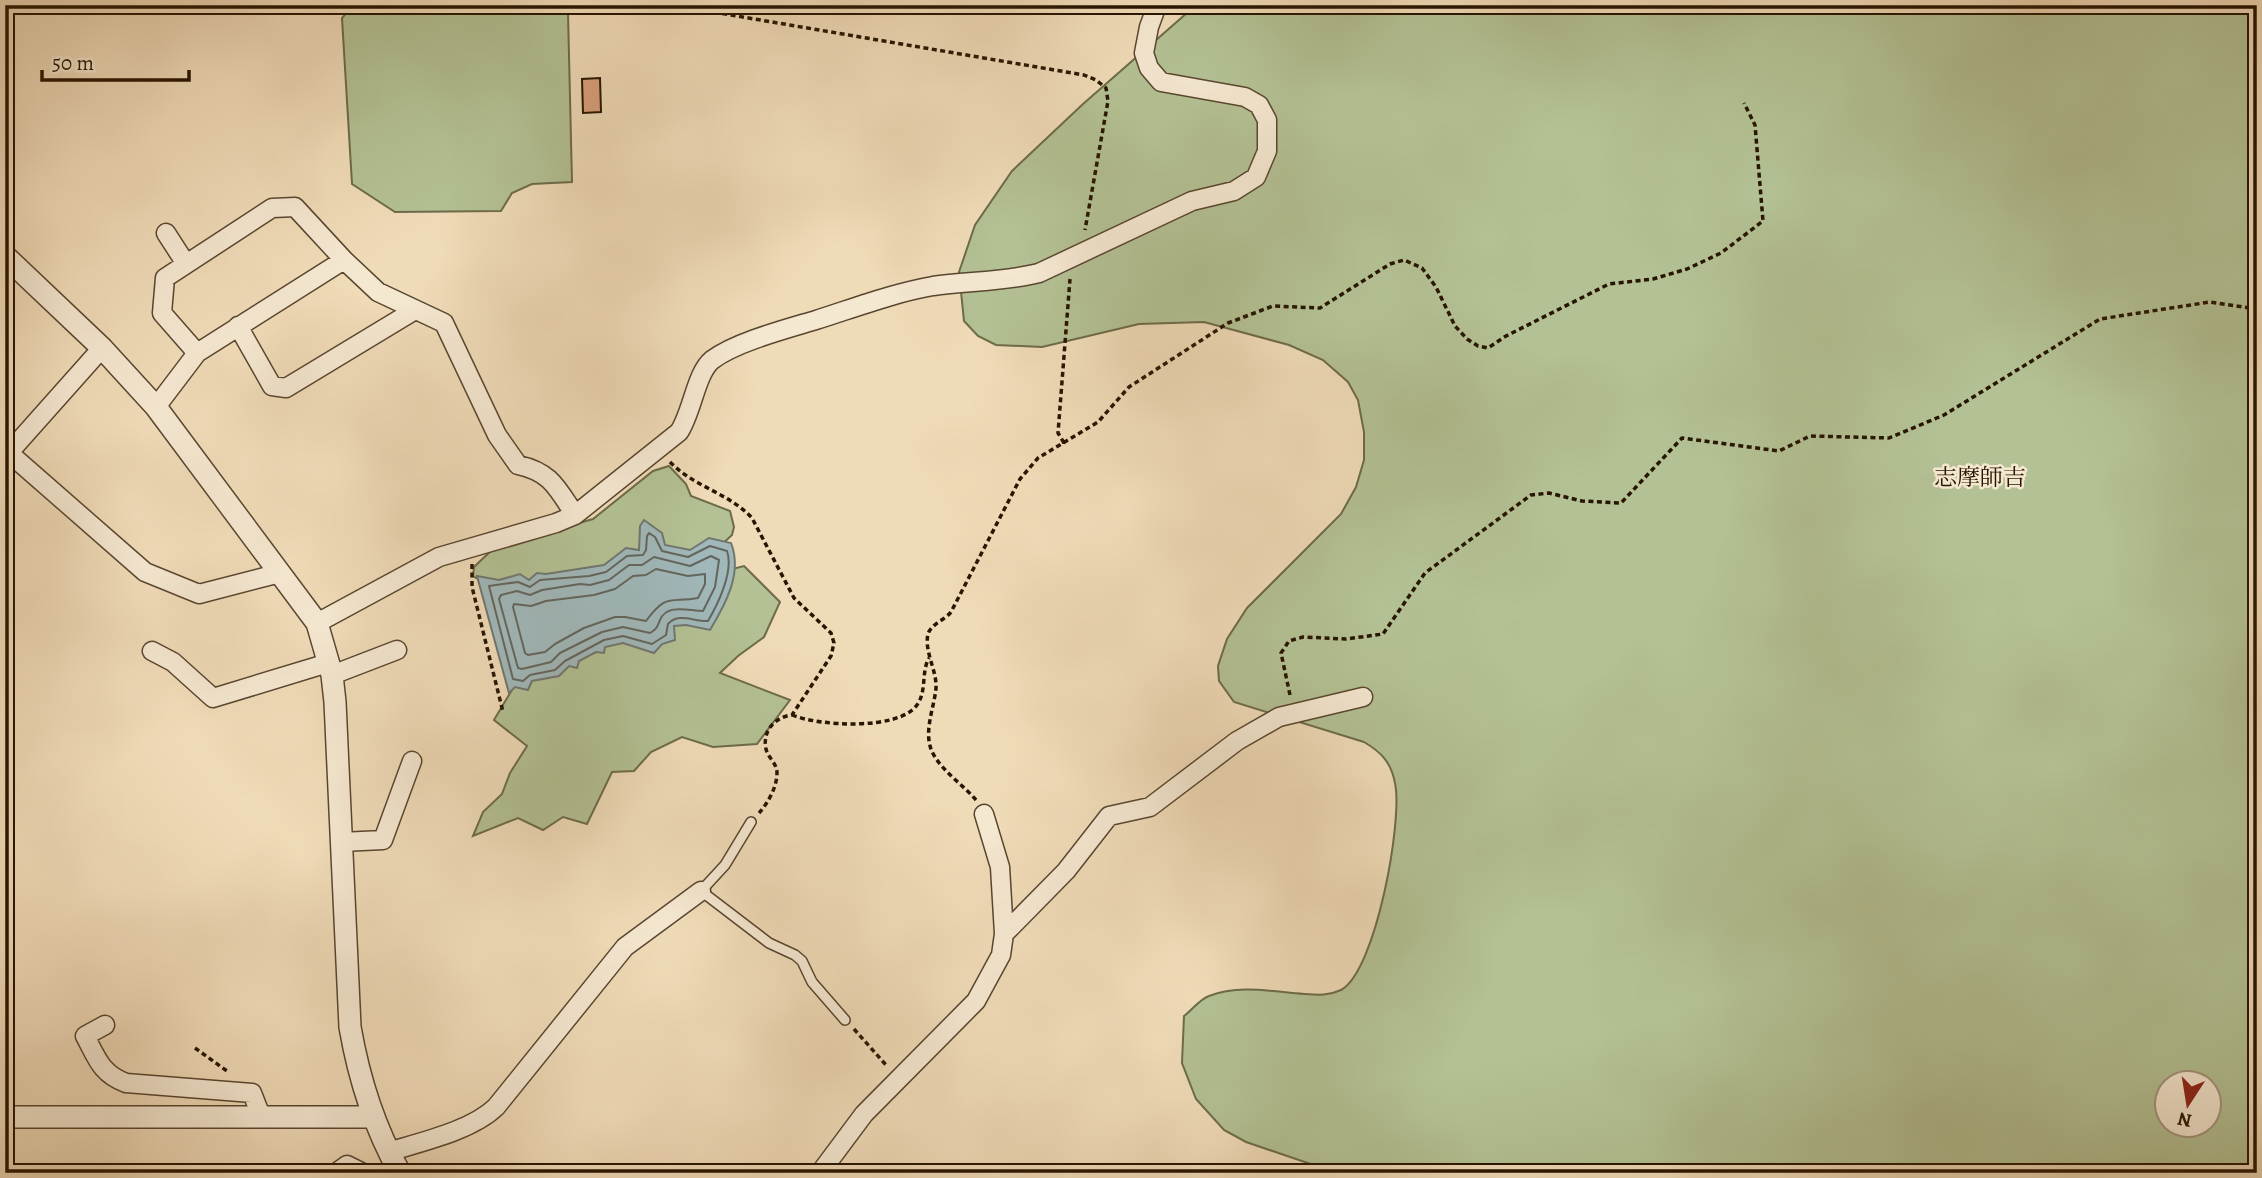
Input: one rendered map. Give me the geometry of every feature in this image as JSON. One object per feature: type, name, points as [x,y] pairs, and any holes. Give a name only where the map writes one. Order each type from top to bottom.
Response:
[{"type":"street","points":[[317,623],[439,556],[556,523],[575,515],[679,432],[686,422],[710,361],[754,340],[900,294],[934,286],[1018,279],[1072,260],[1192,201],[1234,191],[1256,177],[1268,151],[1266,120],[1259,105],[1245,97],[1161,82],[1149,68],[1144,53],[1157,5]]},
{"type":"street","points":[[197,353],[162,313],[165,278],[272,208],[295,207],[378,292],[444,323],[498,435],[511,455],[518,465],[537,469],[552,480],[575,515]]},
{"type":"street","points":[[166,233],[186,264]]},
{"type":"street","points":[[5,257],[102,348],[156,407],[317,623],[330,669],[349,1027],[372,1117],[400,1173]]},
{"type":"street","points":[[156,407],[197,353],[344,260]]},
{"type":"street","points":[[238,326],[272,386],[286,388],[415,310]]},
{"type":"street","points":[[102,348],[7,455],[145,572],[199,594],[280,573]]},
{"type":"street","points":[[152,651],[173,663],[213,698],[397,650]]},
{"type":"street","points":[[1004,934],[1066,871],[1109,816],[1150,807],[1237,741],[1279,717],[1363,697]]},
{"type":"street","points":[[341,842],[383,840],[412,761]]},
{"type":"street","points":[[820,1173],[864,1114],[976,1001],[1001,954],[1004,934],[1000,867],[984,814]]},
{"type":"street","points":[[388,1152],[485,1118],[625,947],[701,891]]},
{"type":"street","points":[[105,1025],[85,1036],[104,1071],[113,1078],[126,1083],[252,1093],[261,1116]]},
{"type":"street","points":[[5,1117],[372,1117]]},
{"type":"street","points":[[336,1173],[347,1165],[363,1173]]},
{"type":"lane","points":[[751,822],[725,865],[701,891],[769,943],[795,954],[802,961],[812,982],[845,1020]]},
{"type":"path","points":[[672,5],[1096,79],[1106,88],[1108,101],[1085,232],[1088,250]]},
{"type":"path","points":[[984,814],[976,799],[934,756],[929,739],[929,723],[936,674],[929,658],[928,635],[933,627],[951,612],[1020,479],[1038,458],[1098,422],[1129,387],[1228,323],[1273,306],[1320,308],[1397,262],[1404,260],[1422,268],[1461,332],[1478,346],[1488,348],[1506,336],[1609,284],[1653,279],[1687,269],[1721,253],[1763,220],[1755,125],[1744,103]]},
{"type":"path","points":[[1064,443],[1058,433],[1072,260]]},
{"type":"path","points":[[1295,714],[1281,653],[1289,640],[1303,637],[1346,639],[1383,634],[1425,573],[1531,495],[1549,493],[1582,500],[1621,503],[1682,438],[1779,451],[1810,436],[1889,438],[1944,415],[2101,319],[2210,302],[2257,309]]},
{"type":"path","points":[[659,450],[680,473],[743,509],[752,518],[794,598],[831,633],[834,643],[831,656],[792,715]]},
{"type":"path","points":[[472,547],[472,587],[503,712]]},
{"type":"path","points":[[751,822],[763,808],[776,785],[777,766],[766,751],[770,725],[781,716],[792,715],[828,724],[883,721],[906,715],[918,704],[929,658]]},
{"type":"path","points":[[845,1020],[900,1079]]},
{"type":"path","points":[[195,1048],[240,1080],[241,1091]]},
{"type":"green space","points":[[353,5],[562,5],[568,13],[572,182],[532,184],[512,193],[501,211],[395,212],[352,184],[342,18]]},
{"type":"green space","points":[[1196,5],[2257,5],[2257,1173],[1337,1173],[1246,1142],[1224,1130],[1196,1099],[1182,1063],[1184,1016],[1206,997],[1232,990],[1318,995],[1341,990],[1354,977],[1365,955],[1376,926],[1391,860],[1395,828],[1395,783],[1384,758],[1364,742],[1234,702],[1219,681],[1218,666],[1227,639],[1247,608],[1341,514],[1356,487],[1364,460],[1364,432],[1358,400],[1348,382],[1323,360],[1289,345],[1204,322],[1139,324],[1042,347],[996,345],[978,336],[964,321],[959,272],[975,225],[1012,171],[1083,104]]},
{"type":"green space","points":[[669,466],[686,484],[691,496],[730,511],[734,527],[732,535],[719,547],[639,555],[569,579],[486,584],[473,576],[474,567],[495,547],[593,519],[653,471]]},
{"type":"green space","points":[[744,566],[780,602],[764,637],[720,673],[790,700],[757,744],[713,747],[682,737],[651,752],[634,771],[612,772],[587,824],[563,817],[543,830],[518,818],[473,836],[483,812],[502,794],[510,773],[527,746],[494,720],[519,678],[724,571]]},
{"type":"water","points":[[644,520],[662,533],[665,545],[690,550],[709,538],[731,543],[734,577],[710,630],[686,625],[674,626],[675,640],[662,644],[654,653],[623,643],[605,647],[604,653],[596,652],[579,661],[577,668],[569,666],[559,676],[532,681],[528,690],[515,687],[509,693],[477,576],[499,580],[520,574],[529,580],[537,573],[604,565],[626,548],[639,550],[640,526]]},
{"type":"building","points":[[600,78],[601,112],[583,113],[582,79]]},
{"type":"district","name":"志摩師吉","points":[[1980,477]]}]
